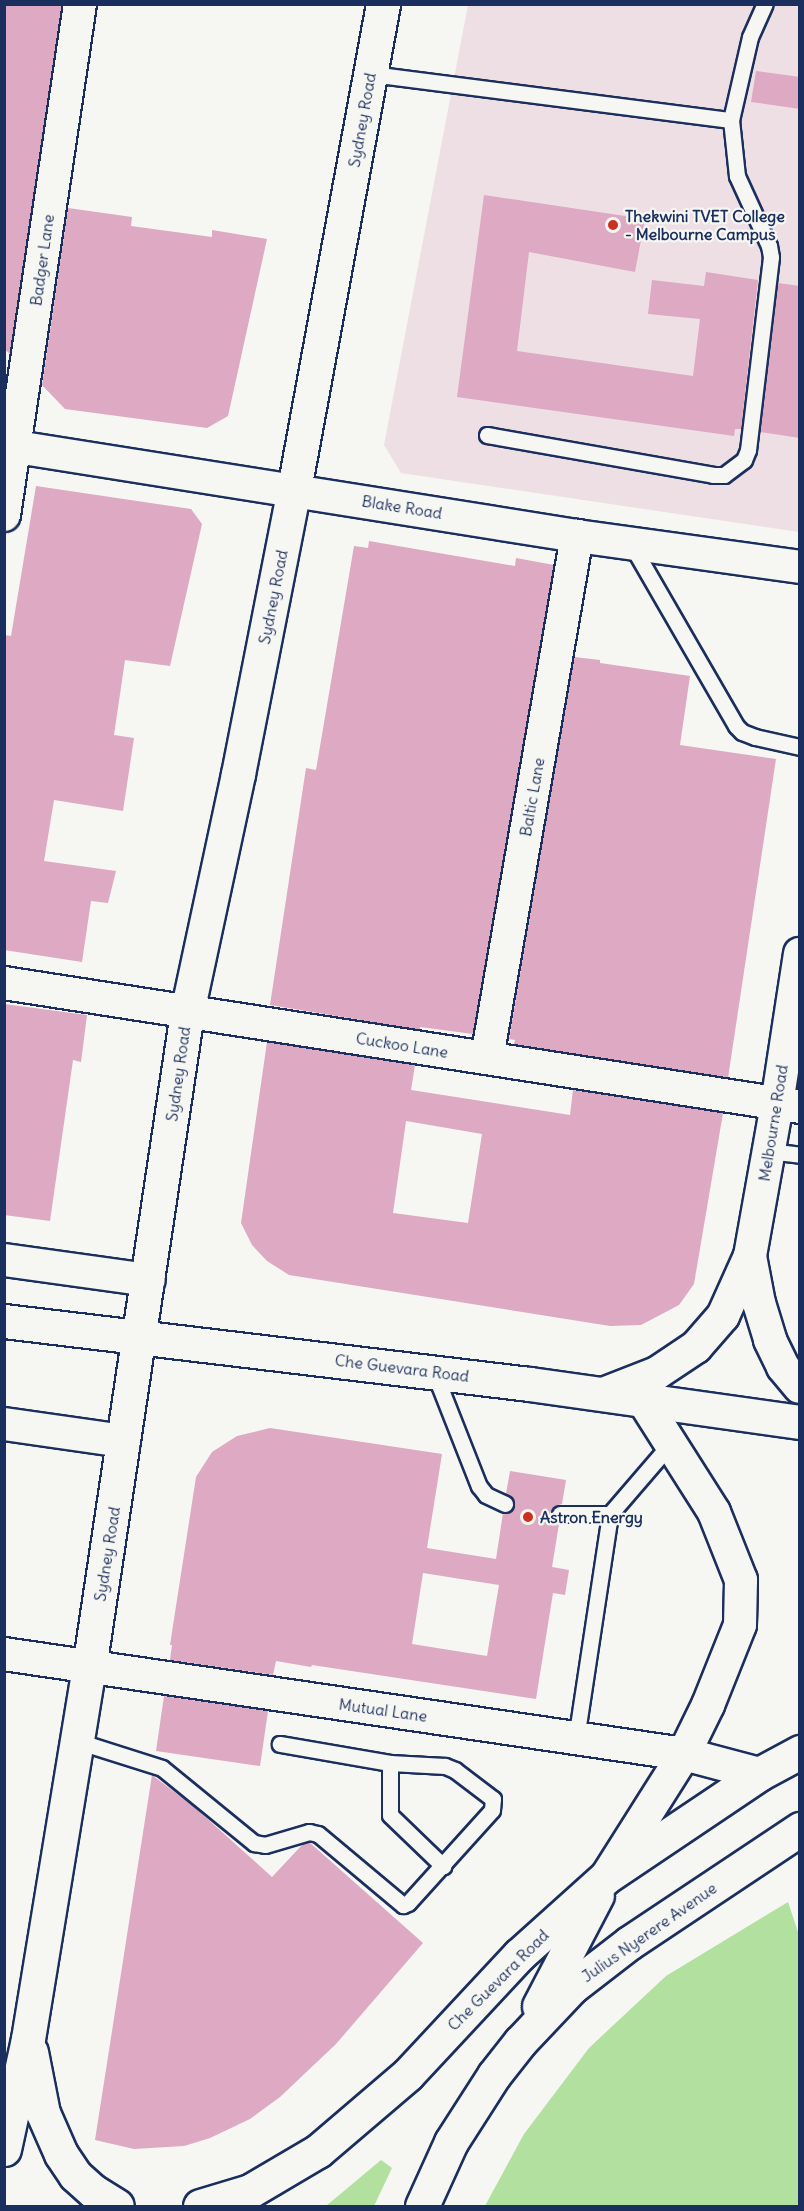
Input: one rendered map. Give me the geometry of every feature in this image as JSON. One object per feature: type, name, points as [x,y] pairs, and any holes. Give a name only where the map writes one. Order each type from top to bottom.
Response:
[{"type":"main road","name":"Sydney Road","points":[[4,2149],[28,2039],[89,1668],[141,1335],[187,1012],[238,774],[294,489],[383,4]]},
{"type":"main road","name":"Che Guevara Road","points":[[10,1321],[434,1372],[800,1422]]},
{"type":"main road","name":"Che Guevara Road","points":[[200,2206],[250,2191],[318,2151],[408,2074],[519,1955],[606,1877],[759,1774],[800,1752]]},
{"type":"main road","name":"Julius Nyerere Avenue","points":[[422,2206],[451,2142],[494,2075],[520,2042],[572,1988],[629,1943],[800,1829]]},
{"type":"main road","points":[[520,2042],[606,1877]]},
{"type":"main road","points":[[28,2039],[43,2113],[61,2154],[75,2175],[93,2192],[117,2206]]},
{"type":"street","name":"Badger Lane","points":[[4,516],[10,446],[80,4]]},
{"type":"street","name":"Blake Road","points":[[10,446],[294,489],[577,536],[800,567]]},
{"type":"street","name":"Baltic Lane","points":[[487,1058],[577,536]]},
{"type":"street","name":"Melbourne Road","points":[[602,1394],[657,1373],[696,1347],[723,1316],[750,1256],[769,1151],[788,1105],[800,954]]},
{"type":"street","name":"Cuckoo Lane","points":[[4,983],[788,1105]]},
{"type":"street","name":"Melbourne Road","points":[[750,1256],[759,1303],[770,1340],[783,1367],[800,1387]]},
{"type":"street","points":[[4,1260],[149,1280]]},
{"type":"street","points":[[606,1877],[684,1754],[708,1705],[740,1625],[741,1580],[714,1512],[643,1400]]},
{"type":"street","points":[[4,1424],[124,1441]]},
{"type":"street","name":"Mutual Lane","points":[[4,1654],[684,1754],[759,1774]]},
{"type":"lane","points":[[487,435],[712,475],[724,475],[744,460],[748,450],[771,257],[769,246],[737,176],[731,120],[750,37],[765,4]]},
{"type":"lane","points":[[371,74],[731,120]]},
{"type":"lane","points":[[630,543],[736,726],[742,732],[755,737],[800,747]]},
{"type":"lane","points":[[769,1151],[800,1155]]},
{"type":"lane","points":[[434,1372],[479,1486],[486,1495],[505,1504]]},
{"type":"lane","points":[[576,1739],[610,1514],[671,1443]]},
{"type":"lane","points":[[560,1514],[610,1514]]},
{"type":"lane","points":[[77,1741],[162,1768],[254,1843],[265,1845],[309,1832],[318,1834],[403,1905],[408,1903],[491,1814],[493,1799],[455,1770],[445,1766],[390,1763],[280,1744]]},
{"type":"lane","points":[[390,1763],[390,1815],[443,1866]]},
{"type":"shaded area","name":"Thekwini TVET College - Melbourne Campus","points":[[468,5],[799,5],[799,532],[401,473],[384,445]]},
{"type":"green space","points":[[788,1902],[800,1938],[799,2206],[485,2206],[524,2134],[589,2048],[666,1976]]},
{"type":"green space","points":[[381,2160],[392,2168],[374,2206],[326,2206]]},
{"type":"building","points":[[4,4],[62,4],[10,354],[4,349]]},
{"type":"building","points":[[756,71],[800,77],[800,109],[751,102]]},
{"type":"building","points":[[484,195],[645,219],[635,272],[529,252],[517,351],[693,376],[700,319],[648,314],[652,280],[704,286],[706,272],[758,280],[741,429],[735,429],[734,436],[457,397]]},
{"type":"building","points":[[68,208],[132,217],[131,226],[212,237],[212,230],[267,239],[228,416],[207,428],[65,409],[42,385]]},
{"type":"building","points":[[778,283],[800,286],[800,438],[760,432]]},
{"type":"building","points":[[36,486],[191,509],[202,524],[170,666],[125,660],[114,735],[134,738],[123,811],[54,800],[44,861],[116,871],[108,903],[91,901],[82,962],[4,950],[4,635],[11,636]]},
{"type":"building","points":[[369,541],[515,566],[516,558],[554,565],[473,1034],[420,1027],[420,1030],[270,1005],[306,768],[316,770],[354,546],[368,548]]},
{"type":"building","points":[[574,657],[690,676],[680,745],[776,759],[728,1078],[514,1044],[515,1040],[509,1039]]},
{"type":"building","points":[[4,1004],[87,1015],[81,1062],[73,1060],[50,1221],[4,1215]]},
{"type":"building","points":[[267,1042],[415,1065],[411,1090],[570,1115],[573,1090],[723,1113],[694,1284],[679,1305],[641,1325],[610,1326],[289,1275],[267,1261],[252,1245],[241,1223]],"holes":[[[406,1121],[482,1134],[468,1223],[393,1213]]]},
{"type":"building","points":[[270,1428],[442,1454],[427,1548],[496,1559],[503,1513],[511,1512],[515,1504],[513,1498],[506,1494],[510,1471],[566,1480],[562,1504],[555,1506],[550,1513],[552,1519],[559,1524],[552,1567],[569,1570],[565,1595],[553,1593],[536,1699],[276,1661],[273,1675],[170,1660],[172,1645],[170,1645],[196,1477],[212,1452],[237,1436]],"holes":[[[423,1573],[499,1585],[487,1656],[412,1644]]]},
{"type":"building","points":[[164,1696],[268,1711],[260,1766],[156,1751]]},
{"type":"building","points":[[152,1775],[193,1806],[272,1877],[303,1844],[309,1842],[423,1943],[336,2044],[280,2097],[250,2119],[210,2138],[184,2146],[134,2149],[95,2140]]},
{"type":"place","name":"Thekwini TVET College - Melbourne Campus","points":[[613,225]]},
{"type":"place","name":"Astron Energy","points":[[528,1517]]}]
